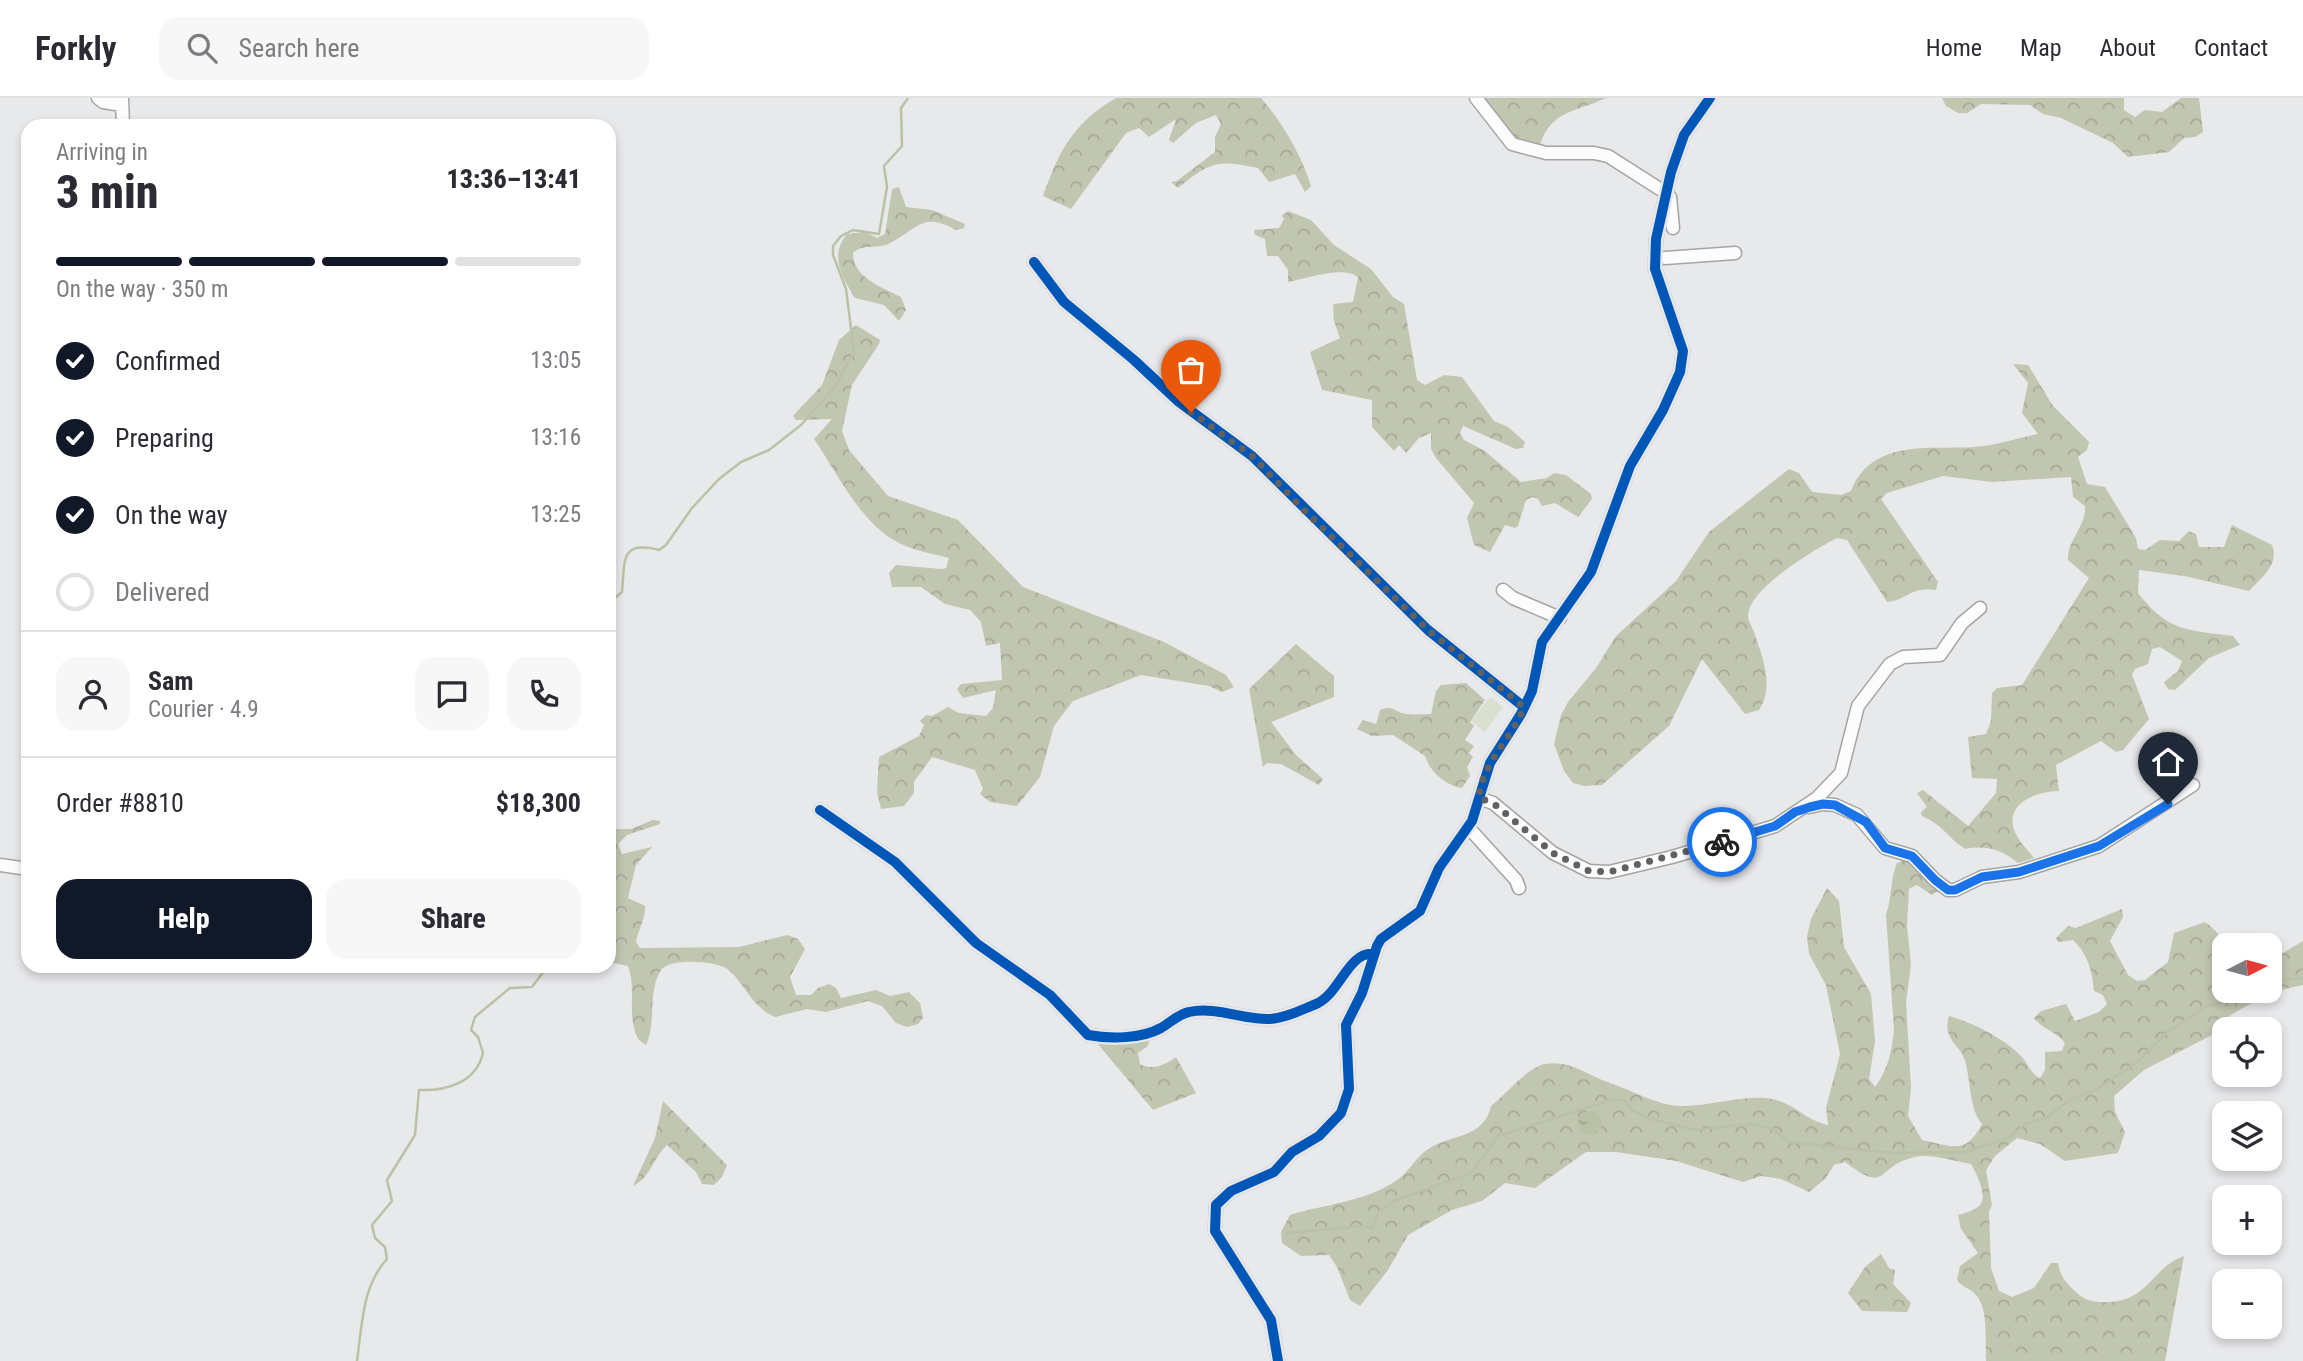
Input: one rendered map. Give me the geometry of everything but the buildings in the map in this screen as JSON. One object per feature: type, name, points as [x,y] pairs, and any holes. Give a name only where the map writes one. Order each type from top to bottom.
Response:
[{"type":"street","points":[[98,98],[103,102],[122,102]]},
{"type":"street","points":[[1476,98],[1512,144],[1546,153],[1594,153],[1608,156],[1666,192],[1670,197],[1673,228]]},
{"type":"street","points":[[1278,1361],[1271,1320],[1233,1264],[1215,1231],[1214,1213],[1219,1199],[1273,1172],[1292,1152],[1319,1136],[1341,1113],[1349,1089],[1346,1025],[1362,993],[1374,954],[1381,939],[1420,911],[1439,868],[1468,827],[1490,763],[1532,691],[1542,642],[1591,572],[1630,466],[1663,411],[1683,361],[1678,330],[1655,270],[1656,239],[1666,192],[1684,135],[1710,98]]},
{"type":"street","points":[[1665,258],[1735,253]]},
{"type":"street","points":[[1034,262],[1064,302],[1134,359],[1179,402],[1252,456],[1428,630],[1524,707]]},
{"type":"street","points":[[1503,590],[1540,611],[1560,618]]},
{"type":"street","points":[[1479,798],[1493,803],[1553,853],[1589,871],[1601,872],[1672,857],[1775,826],[1817,798],[1841,773],[1858,706],[1885,669],[1897,658],[1940,655],[1962,622],[1980,608]]},
{"type":"street","points":[[1795,812],[1823,804],[1845,809],[1866,822],[1885,848],[1912,856],[1935,880],[1948,890],[1955,890],[1982,877],[2019,872],[2099,846],[2193,785]]},
{"type":"street","points":[[820,810],[895,862],[976,943],[1050,995],[1087,1035],[1137,1036],[1160,1028],[1187,1012],[1199,1010],[1246,1017],[1279,1018],[1327,998],[1340,984],[1351,964],[1364,954],[1374,954]]},
{"type":"street","points":[[1468,827],[1516,880],[1519,888]]},
{"type":"street","points":[[0,865],[21,868]]},
{"type":"green space","points":[[1116,98],[1261,98],[1290,140],[1311,186],[1305,192],[1295,174],[1269,182],[1258,168],[1223,164],[1207,168],[1178,188],[1171,182],[1177,181],[1215,152],[1215,137],[1221,124],[1216,115],[1196,123],[1173,143],[1169,140],[1176,119],[1149,137],[1139,128],[1126,133],[1071,209],[1043,196],[1055,165],[1069,140],[1089,118]]},
{"type":"green space","points":[[1473,98],[1606,98],[1563,115],[1555,121],[1542,139],[1538,153],[1510,147]]},
{"type":"green space","points":[[1942,98],[2124,98],[2124,110],[2135,117],[2145,110],[2162,112],[2181,98],[2199,98],[2203,132],[2195,137],[2184,138],[2169,152],[2128,157],[2113,143],[2061,118],[2043,114],[2030,105],[1981,104],[1967,113],[1958,113],[1946,106]]},
{"type":"green space","points":[[899,187],[906,207],[932,210],[965,224],[964,228],[956,230],[928,222],[885,245],[861,248],[853,253],[854,262],[863,275],[901,297],[906,310],[899,321],[884,305],[855,298],[842,274],[838,258],[847,234],[865,232],[877,238],[885,234],[892,189]]},
{"type":"green space","points":[[1288,211],[1311,220],[1334,245],[1371,269],[1393,297],[1404,304],[1417,380],[1425,385],[1444,375],[1462,377],[1494,421],[1508,427],[1525,442],[1523,448],[1516,449],[1463,426],[1460,433],[1464,440],[1485,451],[1521,482],[1547,478],[1554,473],[1566,475],[1591,494],[1592,499],[1578,517],[1555,503],[1542,506],[1538,499],[1532,497],[1526,500],[1518,526],[1515,528],[1505,525],[1490,552],[1474,545],[1467,518],[1474,503],[1436,458],[1431,449],[1431,433],[1419,438],[1406,453],[1399,445],[1394,451],[1372,427],[1372,400],[1322,390],[1310,352],[1340,338],[1334,321],[1333,304],[1353,302],[1358,277],[1343,272],[1288,282],[1288,270],[1278,256],[1267,256],[1265,239],[1255,235],[1254,230],[1279,228],[1284,219],[1282,216]]},
{"type":"green space","points":[[856,325],[880,340],[852,385],[842,431],[849,450],[888,496],[958,520],[1023,587],[1164,642],[1226,675],[1234,687],[1222,692],[1209,686],[1141,675],[1073,701],[1054,726],[1040,777],[1017,806],[990,802],[980,794],[983,789],[975,770],[932,757],[914,782],[914,793],[904,806],[881,809],[877,792],[879,757],[919,736],[924,725],[920,721],[926,715],[932,716],[948,707],[959,713],[986,716],[993,708],[996,690],[963,698],[957,689],[961,684],[1002,680],[1000,643],[986,646],[981,622],[970,610],[945,604],[921,587],[892,587],[889,573],[896,565],[942,569],[946,568],[949,558],[901,544],[874,524],[852,498],[814,439],[832,419],[796,420],[793,416],[822,385],[839,340]]},
{"type":"green space","points":[[2013,364],[2028,365],[2053,406],[2089,442],[2087,450],[2078,457],[2087,484],[2105,487],[2136,538],[2138,549],[2145,550],[2160,540],[2179,541],[2189,531],[2196,534],[2199,547],[2224,547],[2232,525],[2272,545],[2274,552],[2268,570],[2249,591],[2184,576],[2139,570],[2138,593],[2159,615],[2180,627],[2233,636],[2240,645],[2209,658],[2175,690],[2168,689],[2164,682],[2178,671],[2182,661],[2160,647],[2152,649],[2148,664],[2135,669],[2132,675],[2149,719],[2123,750],[2116,752],[2101,741],[2056,765],[2059,791],[2030,797],[2016,809],[2013,825],[2019,839],[2034,858],[2018,863],[1993,849],[1965,849],[1935,823],[1922,816],[1921,812],[1927,807],[1917,793],[1923,790],[1968,826],[1996,793],[1997,779],[1972,778],[1968,737],[1986,734],[1991,721],[1992,693],[1997,688],[2022,685],[2089,578],[2068,560],[2085,513],[2085,506],[2073,497],[2071,477],[1992,482],[1943,476],[1887,493],[1881,499],[1938,582],[1936,590],[1919,590],[1887,602],[1847,540],[1837,538],[1784,571],[1770,582],[1751,605],[1748,618],[1767,681],[1764,700],[1759,710],[1745,714],[1702,659],[1669,726],[1602,785],[1584,786],[1573,783],[1564,771],[1554,744],[1561,715],[1568,702],[1596,668],[1616,636],[1676,581],[1709,532],[1789,469],[1799,473],[1812,492],[1841,495],[1851,491],[1861,474],[1873,462],[1904,450],[1982,446],[2038,434],[2022,413],[2028,383]]},
{"type":"green space","points":[[1296,644],[1334,676],[1334,697],[1271,722],[1296,755],[1323,779],[1319,785],[1281,764],[1267,763],[1263,767],[1249,689]]},
{"type":"green space","points":[[1466,683],[1485,700],[1470,722],[1474,726],[1465,740],[1474,746],[1469,753],[1473,757],[1467,767],[1470,776],[1462,788],[1439,777],[1425,756],[1393,735],[1372,736],[1357,729],[1363,720],[1376,724],[1380,710],[1384,708],[1407,714],[1431,714],[1436,691],[1441,685]]},
{"type":"green space","points":[[653,820],[660,821],[660,824],[627,835],[618,844],[622,854],[652,847],[636,865],[628,898],[645,906],[636,942],[640,948],[739,947],[787,935],[798,939],[805,949],[790,977],[796,995],[811,995],[818,988],[829,984],[836,988],[841,998],[876,990],[890,996],[909,992],[920,1003],[923,1018],[918,1024],[907,1027],[896,1023],[882,1006],[868,1001],[826,1012],[807,1009],[775,1017],[755,1002],[729,970],[715,964],[684,962],[674,963],[661,970],[654,988],[651,1027],[646,1045],[638,1039],[634,1030],[632,984],[628,966],[616,963],[616,829],[631,829]]},
{"type":"green space","points":[[1905,860],[1914,862],[1939,890],[1932,895],[1917,885],[1909,889],[1907,926],[1911,965],[1906,1002],[1911,1088],[1908,1116],[1922,1140],[1942,1145],[1964,1145],[1982,1124],[1972,1103],[1963,1055],[1948,1031],[1949,1016],[1978,1027],[2007,1044],[2040,1078],[2045,1070],[2045,1052],[2062,1051],[2065,1043],[2034,1018],[2041,1011],[2066,1004],[2075,1021],[2099,1012],[2107,1004],[2103,995],[2094,991],[2088,963],[2078,945],[2073,940],[2058,942],[2056,938],[2068,926],[2076,928],[2122,909],[2123,917],[2110,941],[2128,975],[2137,981],[2145,980],[2168,962],[2174,933],[2205,922],[2217,933],[2212,933],[2212,1003],[2252,1003],[2228,1017],[2212,1017],[2212,1035],[2144,1070],[2114,1096],[2115,1112],[2125,1132],[2118,1153],[2065,1161],[2040,1144],[2017,1138],[1995,1156],[1986,1170],[1992,1205],[1989,1212],[1991,1268],[1999,1291],[2012,1297],[2034,1288],[2051,1263],[2058,1263],[2065,1280],[2082,1297],[2095,1302],[2122,1300],[2142,1290],[2164,1268],[2184,1256],[2165,1361],[1986,1361],[1982,1307],[1975,1294],[1957,1280],[1960,1266],[1978,1253],[1961,1229],[1958,1215],[1979,1206],[1983,1197],[1981,1185],[1971,1164],[1933,1156],[1918,1156],[1900,1162],[1876,1178],[1859,1172],[1845,1162],[1834,1165],[1825,1179],[1809,1192],[1781,1179],[1761,1176],[1743,1182],[1676,1161],[1616,1152],[1586,1152],[1535,1188],[1505,1183],[1482,1201],[1452,1210],[1408,1235],[1388,1270],[1360,1306],[1350,1300],[1337,1267],[1329,1255],[1301,1256],[1282,1243],[1281,1232],[1290,1215],[1359,1198],[1385,1187],[1401,1177],[1428,1149],[1481,1125],[1491,1106],[1524,1075],[1545,1064],[1571,1066],[1645,1097],[1672,1105],[1692,1106],[1751,1098],[1772,1099],[1788,1104],[1812,1120],[1828,1125],[1826,1108],[1840,1054],[1826,985],[1809,954],[1807,936],[1811,919],[1827,888],[1839,901],[1844,947],[1871,994],[1875,1041],[1869,1079],[1875,1087],[1889,1060],[1894,1029],[1886,915],[1897,863]]},
{"type":"green space","points":[[2303,941],[2303,985],[2282,990],[2282,954]]},
{"type":"green space","points":[[1149,1041],[1148,1046],[1138,1053],[1140,1064],[1159,1066],[1176,1057],[1196,1093],[1153,1110],[1097,1043]]},
{"type":"green space","points":[[663,1101],[727,1165],[722,1177],[714,1185],[702,1184],[696,1172],[667,1145],[644,1178],[633,1186],[655,1138]]},
{"type":"green space","points":[[1881,1254],[1889,1268],[1895,1270],[1893,1284],[1911,1303],[1907,1312],[1862,1311],[1848,1293],[1865,1267]]},
{"type":"shaded area","points":[[1490,697],[1503,707],[1485,732],[1471,721]]},
{"type":"water","points":[[1590,1111],[1601,1118],[1602,1123],[1595,1134],[1590,1135],[1579,1128],[1578,1123],[1585,1112]]},
{"type":"waterway","points":[[616,597],[622,592],[625,562],[631,550],[659,550],[666,545],[692,508],[719,479],[741,462],[769,450],[801,425],[835,387],[854,352],[846,289],[833,255],[833,246],[841,236],[853,230],[879,234],[887,187],[884,166],[902,146],[901,108],[908,98]]},
{"type":"waterway","points":[[357,1361],[368,1294],[372,1281],[387,1259],[385,1247],[375,1238],[372,1225],[392,1201],[387,1180],[415,1135],[419,1090],[449,1087],[474,1072],[483,1053],[478,1037],[471,1030],[475,1017],[510,988],[532,987],[543,973]]},
{"type":"waterway","points":[[2282,981],[2303,978]]},
{"type":"waterway","points":[[1286,1233],[1363,1226],[1372,1228],[1379,1212],[1394,1201],[1471,1173],[1498,1136],[1611,1100],[1624,1100],[1632,1110],[1651,1119],[1694,1130],[1754,1124],[1772,1129],[1789,1142],[1894,1153],[1965,1152],[2008,1138],[2025,1124],[2046,1118],[2071,1099],[2096,1090],[2137,1062],[2167,1032],[2207,1006],[2220,1003]]},
{"type":"cycle path","points":[[1278,1361],[1271,1320],[1215,1231],[1216,1205],[1231,1191],[1274,1172],[1292,1152],[1319,1136],[1341,1113],[1349,1089],[1346,1025],[1362,993],[1377,946],[1381,939],[1420,911],[1439,868],[1472,821],[1490,763],[1532,691],[1542,642],[1591,572],[1630,466],[1663,410],[1680,372],[1683,351],[1655,269],[1656,239],[1671,172],[1684,135],[1710,98]]},
{"type":"cycle path","points":[[1034,262],[1064,302],[1134,360],[1179,402],[1252,456],[1428,630],[1524,707]]},
{"type":"cycle path","points":[[820,810],[895,862],[976,943],[1050,995],[1088,1035],[1135,1036],[1153,1032],[1182,1015],[1199,1011],[1260,1019],[1282,1017],[1324,999],[1357,959],[1374,954]]},
{"type":"way so far","points":[[1191,412],[1252,456],[1347,553],[1428,630],[1524,707],[1490,763],[1480,786],[1479,798],[1493,803],[1509,820],[1553,853],[1589,871],[1609,872],[1722,842]]},
{"type":"route","points":[[1722,842],[1775,826],[1795,812],[1810,807],[1835,805],[1866,822],[1885,848],[1912,856],[1935,880],[1948,890],[1955,890],[1964,888],[1982,877],[2019,872],[2099,846],[2168,804]]}]
